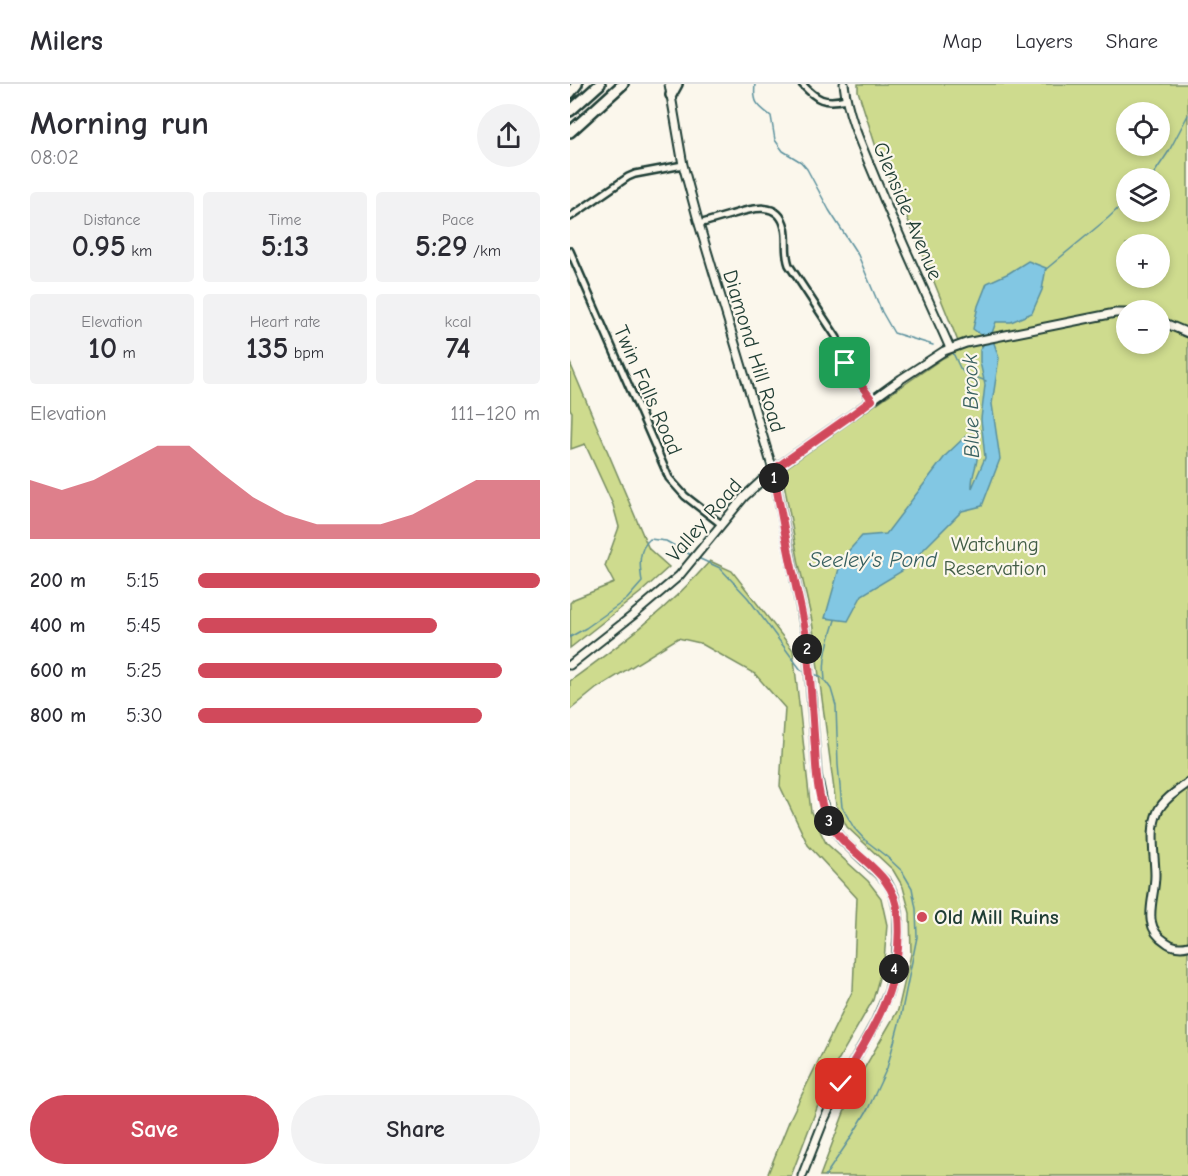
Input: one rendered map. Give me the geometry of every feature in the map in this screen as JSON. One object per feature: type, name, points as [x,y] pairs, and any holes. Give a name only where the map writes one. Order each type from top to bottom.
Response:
[{"type":"highway","points":[[570,93],[577,84]]},
{"type":"highway","points":[[570,111],[600,84]]},
{"type":"highway","points":[[570,132],[623,84]]},
{"type":"highway","points":[[671,95],[677,84]]},
{"type":"main road","name":"Diamond Hill Road","points":[[669,84],[683,165],[773,470],[804,625],[820,796],[833,828],[842,840],[887,882],[896,902],[898,928],[896,962],[889,991],[875,1023],[824,1120],[802,1176]]},
{"type":"main road","name":"Glenside Avenue","points":[[844,84],[850,119],[950,348]]},
{"type":"main road","name":"Valley Road","points":[[570,665],[679,576],[744,497],[773,470],[901,379],[950,348],[1116,312]]},
{"type":"main road","points":[[1170,325],[1188,333]]},
{"type":"main road","points":[[1188,783],[1167,799],[1158,812],[1154,825],[1155,876],[1150,917],[1159,938],[1170,945],[1188,946]]},
{"type":"street","points":[[802,84],[822,100],[831,102],[846,99]]},
{"type":"street","points":[[570,217],[628,177],[683,165]]},
{"type":"street","points":[[699,224],[754,208],[771,210],[779,215],[786,231],[786,252],[789,265],[837,338],[845,363],[872,400]]},
{"type":"street","name":"Twin Falls Road","points":[[570,252],[669,478],[685,496],[721,524]]},
{"type":"green space","name":"Watchung Reservation","points":[[858,84],[1188,84],[1188,1176],[820,1176],[854,1086],[898,1010],[911,954],[910,913],[903,887],[893,870],[847,827],[836,805],[812,621],[783,478],[786,468],[943,358],[961,349],[875,144],[858,91]]},
{"type":"green space","points":[[570,363],[649,549],[669,567],[570,648],[570,603],[574,599],[614,583],[605,566],[619,527],[613,505],[585,444],[571,449]]},
{"type":"green space","points":[[710,561],[732,571],[793,650],[811,812],[826,843],[868,881],[881,898],[887,925],[884,960],[873,1000],[830,1074],[791,1176],[767,1176],[790,1119],[853,990],[857,898],[808,845],[780,786],[785,708],[755,674],[700,643],[678,638],[597,688],[570,710],[570,681],[661,610]]},
{"type":"water","name":"Seeley's Pond","points":[[1028,261],[1046,268],[1042,290],[1032,313],[1011,322],[996,322],[992,333],[999,358],[992,404],[1000,459],[982,506],[962,511],[902,571],[862,595],[848,621],[825,618],[842,558],[862,536],[886,534],[946,455],[968,434],[974,443],[977,456],[972,488],[985,458],[981,419],[985,385],[980,362],[980,350],[983,345],[981,335],[973,329],[978,306],[987,283]]},
{"type":"waterway","points":[[755,84],[755,100],[771,116],[775,140],[783,151],[801,162],[807,169],[829,210],[858,255],[882,312],[894,333],[933,345]]},
{"type":"waterway","name":"Blue Brook","points":[[1158,168],[1188,115]]},
{"type":"waterway","name":"Blue Brook","points":[[1045,270],[1116,210]]},
{"type":"waterway","points":[[953,353],[964,373]]},
{"type":"waterway","points":[[970,375],[986,381]]},
{"type":"waterway","points":[[570,637],[627,599],[642,582],[641,553],[650,539],[666,541],[691,555]]},
{"type":"waterway","points":[[698,558],[720,568],[748,598],[801,670],[806,672]]},
{"type":"waterway","name":"Blue Brook","points":[[825,680],[825,657],[835,620]]},
{"type":"waterway","points":[[814,674],[826,682],[831,689],[836,706],[842,807],[854,828],[902,871],[912,888],[916,909],[917,937],[900,1020],[887,1068],[868,1109],[825,1176]]},
{"type":"place","name":"Old Mill Ruins","points":[[922,917]]},
{"type":"route","points":[[841,1084],[875,1023],[891,985],[896,962],[898,912],[894,895],[887,882],[842,840],[825,813],[820,796],[807,640],[773,470],[872,400],[845,363]]}]
